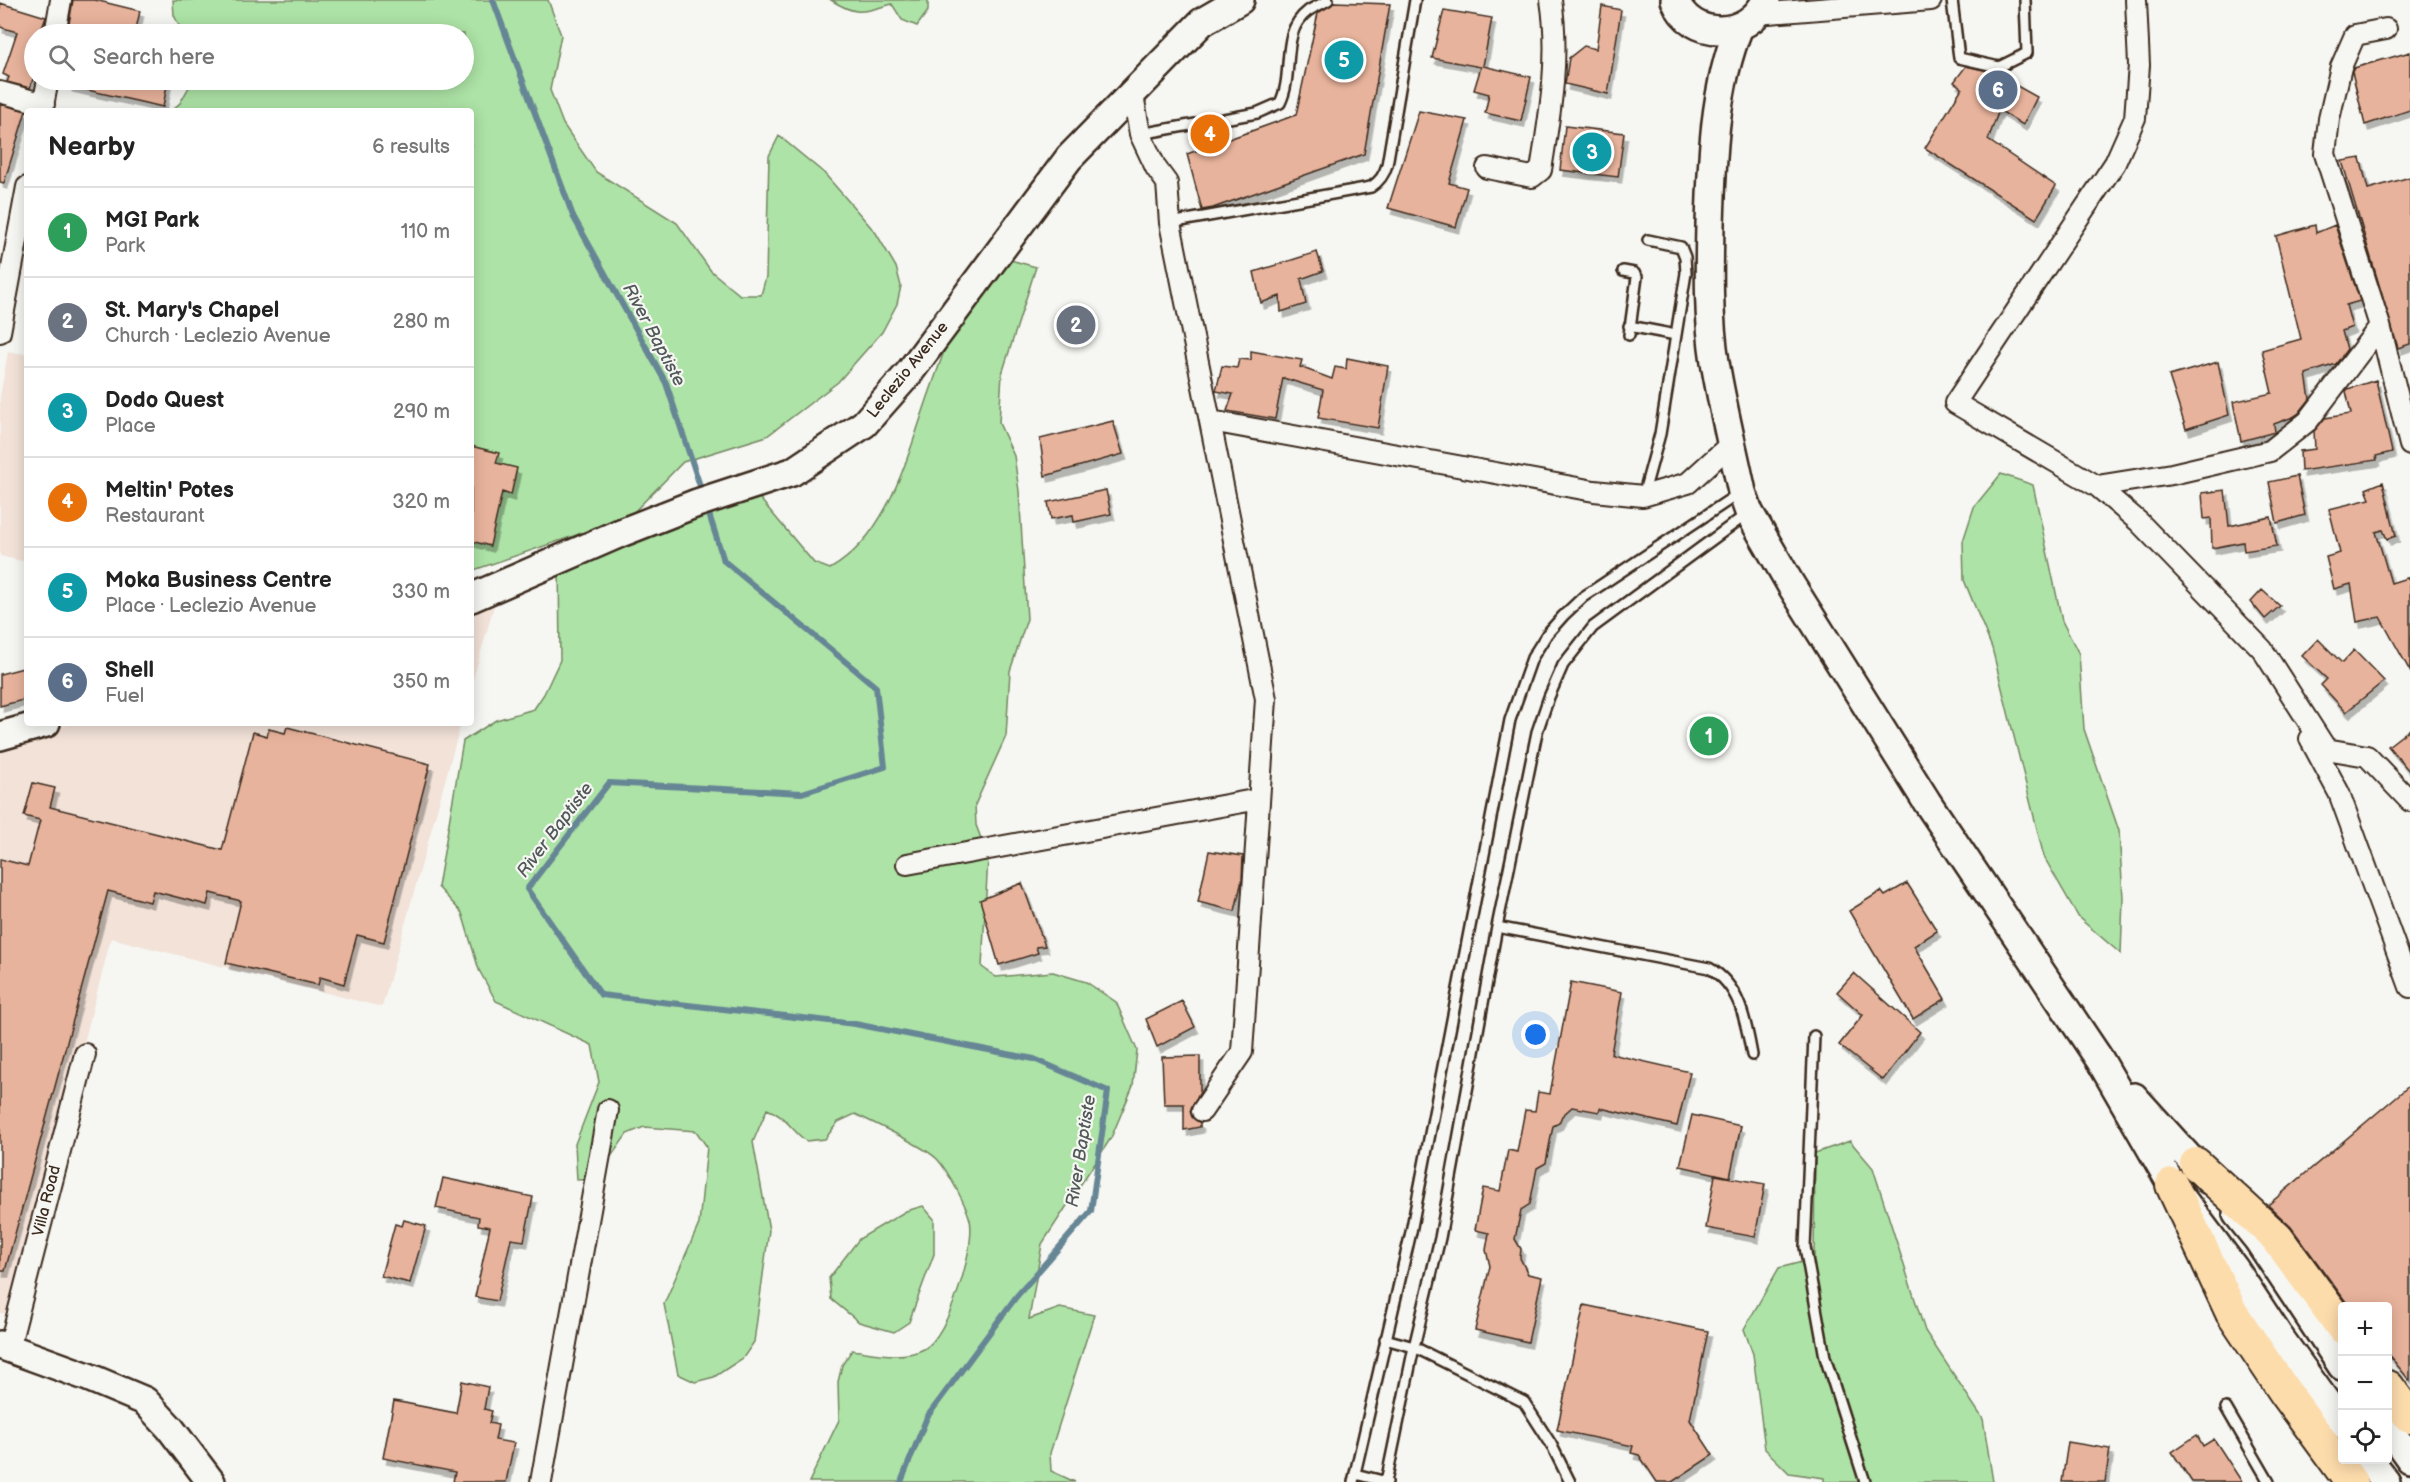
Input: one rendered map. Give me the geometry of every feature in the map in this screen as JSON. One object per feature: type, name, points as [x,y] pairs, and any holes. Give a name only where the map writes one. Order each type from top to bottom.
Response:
[{"type":"main road","name":"Leclezio Avenue","points":[[474,597],[618,534],[697,503],[792,472],[864,424],[909,373],[1069,158],[1202,22],[1240,0]]},
{"type":"main road","points":[[1675,0],[1684,15],[1702,28],[1714,51],[1721,82]]},
{"type":"main road","points":[[1702,28],[1721,31],[1754,14]]},
{"type":"main road","points":[[1754,14],[1729,51],[1721,82],[1711,178],[1709,279],[1715,360],[1745,502],[1791,585],[1927,802],[2100,1060],[2172,1185],[2232,1312],[2285,1392],[2351,1482]]},
{"type":"main road","points":[[0,736],[35,726]]},
{"type":"main road","points":[[2100,1060],[2196,1164],[2258,1240],[2338,1359]]},
{"type":"main road","points":[[2196,1164],[2277,1238],[2338,1320]]},
{"type":"main road","points":[[2172,1185],[2234,1268],[2277,1335],[2338,1417]]},
{"type":"main road","points":[[4,1346],[145,1401],[170,1428],[211,1482]]},
{"type":"main road","points":[[2392,1392],[2410,1417]]},
{"type":"main road","points":[[2392,1434],[2410,1459]]},
{"type":"main road","points":[[2371,1464],[2385,1482]]},
{"type":"street","points":[[57,24],[61,0]]},
{"type":"street","points":[[1487,168],[1532,177],[1541,170],[1550,108],[1554,55],[1551,0]]},
{"type":"street","points":[[1794,0],[1823,10]]},
{"type":"street","points":[[1754,14],[1930,0]]},
{"type":"street","points":[[2136,0],[2139,65],[2135,118],[2115,163],[1955,403],[2097,486],[2139,522],[2262,649],[2326,749],[2367,756],[2410,801]]},
{"type":"street","points":[[2386,28],[2355,35],[2341,67],[2329,119],[2325,154],[2380,326],[2409,439]]},
{"type":"street","points":[[0,92],[43,107],[46,90]]},
{"type":"street","points":[[1133,95],[1140,134],[1161,176],[1266,699],[1242,1052],[1203,1111]]},
{"type":"street","points":[[0,332],[4,277],[24,199]]},
{"type":"street","points":[[2097,486],[2172,474],[2270,451],[2308,421],[2380,326]]},
{"type":"street","points":[[1211,422],[1594,491],[1643,496],[1688,483],[1731,442]]},
{"type":"street","points":[[2262,649],[2339,793],[2410,987]]},
{"type":"street","points":[[907,864],[1259,799]]},
{"type":"street","name":"Villa Road","points":[[4,1346],[85,1054]]},
{"type":"street","points":[[541,1482],[608,1110]]},
{"type":"lane","points":[[1140,134],[1257,113],[1280,103],[1288,75],[1291,32],[1307,12],[1328,0]]},
{"type":"lane","points":[[1170,223],[1371,187],[1378,182],[1387,165],[1415,0]]},
{"type":"lane","points":[[1952,0],[1959,58],[1999,67],[2027,53],[2025,0]]},
{"type":"lane","points":[[1643,496],[1660,434],[1686,273],[1684,251],[1676,245],[1648,240]]},
{"type":"lane","points":[[1623,271],[1634,273],[1637,277],[1629,331],[1676,335]]},
{"type":"lane","points":[[1745,502],[1601,621],[1576,646],[1563,665],[1537,732],[1497,927],[1440,1238],[1414,1347],[1386,1482],[1354,1478],[1411,1232],[1510,720],[1532,658],[1547,634],[1583,597],[1745,502]]},
{"type":"lane","points":[[1497,927],[1708,968],[1721,975],[1734,992],[1746,1022],[1752,1055]]},
{"type":"lane","points":[[1814,1036],[1805,1247],[1825,1357],[1865,1482]]},
{"type":"lane","points":[[1385,1339],[1414,1347],[1524,1402],[1551,1444],[1570,1482]]},
{"type":"lane","points":[[2226,1408],[2269,1482]]},
{"type":"shaded area","points":[[8,352],[24,354],[24,561],[0,556],[0,397]]},
{"type":"shaded area","points":[[495,602],[474,676],[474,608]]},
{"type":"shaded area","points":[[63,726],[460,726],[382,1007],[111,938],[26,1267],[9,1313],[0,1313],[0,744]]},
{"type":"green space","points":[[173,0],[548,0],[561,35],[550,90],[563,124],[596,172],[677,223],[711,271],[740,295],[761,295],[766,277],[769,156],[779,136],[824,173],[876,233],[896,267],[901,286],[897,304],[882,332],[838,382],[767,436],[683,462],[629,517],[474,570],[474,108],[174,108],[187,90],[474,90],[474,24],[178,24],[174,15]]},
{"type":"green space","points":[[831,0],[928,0],[928,11],[917,26],[902,20],[892,4],[855,11]]},
{"type":"green space","points":[[1003,258],[1036,267],[1002,374],[999,423],[1014,456],[1019,491],[1027,619],[1010,671],[1006,736],[975,805],[976,825],[988,857],[982,967],[996,977],[1053,972],[1086,982],[1116,1002],[1137,1050],[1133,1086],[1111,1138],[1042,1244],[1029,1319],[1060,1308],[1094,1315],[1050,1453],[1051,1471],[1075,1482],[809,1482],[839,1420],[838,1382],[842,1365],[852,1350],[898,1355],[924,1349],[942,1328],[951,1310],[964,1270],[971,1233],[968,1214],[947,1172],[933,1155],[924,1149],[855,1114],[838,1122],[825,1139],[806,1141],[784,1119],[767,1109],[753,1142],[769,1230],[754,1342],[743,1358],[714,1377],[695,1382],[678,1374],[664,1304],[699,1224],[707,1147],[696,1131],[644,1127],[627,1134],[595,1179],[577,1180],[575,1144],[599,1082],[592,1045],[496,1001],[479,970],[462,913],[438,887],[463,741],[496,720],[534,709],[544,694],[560,660],[559,559],[757,495],[814,563],[830,569],[850,554],[867,536],[893,493],[972,271]]},
{"type":"green space","points":[[2001,474],[2033,485],[2062,621],[2079,654],[2084,729],[2119,831],[2123,898],[2121,954],[2079,918],[2044,857],[1992,648],[1964,580],[1963,541],[1974,507]]},
{"type":"green space","points":[[1850,1141],[1873,1168],[1925,1331],[1983,1419],[1993,1482],[1824,1482],[1824,1478],[1789,1473],[1765,1449],[1753,1354],[1744,1329],[1779,1268],[1814,1259],[1815,1153]]},
{"type":"green space","points":[[923,1206],[934,1219],[934,1254],[909,1322],[894,1332],[859,1322],[831,1299],[829,1278],[859,1239],[906,1211]]},
{"type":"building","points":[[73,0],[95,0],[140,11],[137,24],[69,24]]},
{"type":"building","points":[[1334,2],[1390,4],[1364,154],[1202,210],[1187,154],[1296,115],[1318,13]]},
{"type":"building","points":[[0,3],[46,17],[44,24],[24,24],[24,86],[7,82],[9,77],[3,74],[17,32],[0,27]]},
{"type":"building","points":[[1602,6],[1621,10],[1608,94],[1565,84],[1569,58],[1584,46],[1596,49]]},
{"type":"building","points":[[1444,10],[1492,18],[1483,66],[1531,77],[1521,121],[1485,113],[1489,94],[1474,90],[1481,67],[1432,58]]},
{"type":"building","points":[[2410,52],[2410,110],[2365,125],[2352,72],[2354,68]]},
{"type":"building","points":[[1966,66],[1992,72],[2037,97],[2023,125],[1999,110],[1988,140],[2056,186],[2036,219],[1925,148],[1962,88],[1954,82]]},
{"type":"building","points":[[87,90],[166,90],[163,107]]},
{"type":"building","points":[[0,104],[24,110],[24,118],[4,183],[0,182]]},
{"type":"building","points":[[1419,111],[1467,120],[1449,183],[1467,188],[1456,227],[1388,208]]},
{"type":"building","points":[[1565,126],[1624,133],[1618,177],[1560,170]]},
{"type":"building","points":[[2360,158],[2368,189],[2410,177],[2410,344],[2398,348],[2342,161]]},
{"type":"building","points":[[2315,225],[2316,233],[2335,225],[2360,301],[2346,305],[2352,327],[2342,331],[2347,349],[2336,364],[2306,374],[2310,399],[2299,413],[2274,424],[2275,432],[2241,441],[2233,402],[2272,393],[2262,350],[2301,339],[2276,236]]},
{"type":"building","points":[[1317,252],[1323,271],[1301,279],[1306,304],[1281,312],[1280,296],[1261,303],[1254,272]]},
{"type":"building","points":[[1251,351],[1302,360],[1300,367],[1332,379],[1335,367],[1346,369],[1347,358],[1388,366],[1378,428],[1318,418],[1323,390],[1283,378],[1275,419],[1227,411],[1233,394],[1216,391],[1222,366],[1237,368],[1239,359],[1251,360]]},
{"type":"building","points":[[2218,362],[2229,415],[2186,429],[2169,376]]},
{"type":"building","points":[[2376,380],[2392,452],[2376,456],[2377,460],[2301,471],[2300,451],[2315,449],[2314,431],[2325,418],[2351,414],[2346,391]]},
{"type":"building","points":[[1113,421],[1123,454],[1045,476],[1040,439]]},
{"type":"building","points":[[474,447],[499,453],[496,463],[517,468],[511,495],[502,492],[490,546],[474,542]]},
{"type":"building","points":[[2297,476],[2305,515],[2277,523],[2269,482]]},
{"type":"building","points":[[2383,482],[2396,536],[2387,539],[2383,530],[2376,532],[2391,583],[2410,577],[2410,671],[2380,617],[2357,622],[2351,584],[2334,589],[2326,557],[2340,553],[2329,509],[2370,499],[2366,489]]},
{"type":"building","points":[[1106,490],[1111,514],[1074,522],[1073,515],[1051,519],[1048,502]]},
{"type":"building","points":[[2225,490],[2229,526],[2271,517],[2277,546],[2244,551],[2243,542],[2212,548],[2211,518],[2204,519],[2202,493]]},
{"type":"building","points":[[2262,590],[2280,606],[2265,619],[2251,602]]},
{"type":"building","points":[[2318,639],[2342,663],[2354,650],[2384,681],[2346,712],[2321,685],[2327,679],[2302,656]]},
{"type":"building","points":[[24,668],[24,700],[0,706],[0,674]]},
{"type":"building","points":[[287,727],[430,764],[384,942],[357,935],[344,984],[320,977],[318,985],[226,963],[241,901],[210,893],[207,905],[153,891],[150,902],[108,891],[5,1271],[0,1271],[0,859],[28,866],[40,820],[24,816],[33,783],[55,788],[50,807],[222,850],[253,732],[267,736],[269,729],[285,733]]},
{"type":"building","points":[[2410,729],[2410,772],[2388,746]]},
{"type":"building","points":[[1209,851],[1243,856],[1242,880],[1235,911],[1198,902]]},
{"type":"building","points":[[1022,883],[1045,946],[1036,947],[1038,953],[999,965],[980,900]]},
{"type":"building","points":[[1907,883],[1937,931],[1914,946],[1945,999],[1913,1019],[1849,911],[1881,891],[1885,896]]},
{"type":"building","points":[[1854,973],[1920,1032],[1883,1080],[1839,1045],[1863,1015],[1837,992]]},
{"type":"building","points":[[1571,982],[1622,992],[1611,1054],[1690,1072],[1677,1126],[1600,1108],[1599,1112],[1572,1107],[1562,1116],[1559,1123],[1553,1126],[1546,1163],[1537,1168],[1530,1204],[1521,1210],[1515,1239],[1521,1249],[1520,1258],[1528,1274],[1542,1277],[1528,1342],[1475,1330],[1490,1266],[1486,1250],[1489,1233],[1475,1230],[1483,1188],[1500,1191],[1508,1150],[1517,1152],[1525,1110],[1535,1111],[1538,1092],[1550,1094]]},
{"type":"building","points":[[1182,1001],[1195,1027],[1157,1047],[1146,1019]]},
{"type":"building","points":[[1200,1056],[1200,1092],[1190,1111],[1192,1117],[1200,1123],[1200,1127],[1184,1130],[1184,1104],[1164,1104],[1162,1057]]},
{"type":"building","points":[[2410,1085],[2410,1381],[2392,1359],[2392,1302],[2346,1302],[2291,1227],[2268,1205]]},
{"type":"building","points":[[1692,1115],[1741,1126],[1730,1177],[1680,1166]]},
{"type":"building","points":[[1715,1175],[1765,1184],[1755,1237],[1706,1228]]},
{"type":"building","points":[[443,1178],[533,1197],[524,1241],[511,1239],[497,1301],[475,1297],[490,1227],[478,1225],[479,1217],[436,1208]]},
{"type":"building","points":[[404,1220],[426,1226],[410,1283],[381,1276],[395,1224],[402,1226]]},
{"type":"building","points":[[1584,1305],[1708,1331],[1690,1420],[1713,1455],[1672,1482],[1657,1482],[1639,1455],[1631,1453],[1633,1446],[1557,1430]]},
{"type":"building","points":[[462,1381],[488,1387],[484,1409],[492,1411],[489,1423],[498,1425],[495,1440],[514,1443],[506,1482],[453,1482],[455,1472],[383,1458],[394,1401],[456,1413]]},
{"type":"building","points":[[2197,1435],[2203,1446],[2214,1439],[2242,1482],[2192,1482],[2172,1452]]},
{"type":"building","points":[[2068,1442],[2110,1449],[2105,1482],[2062,1482]]},
{"type":"waterway","name":"River Baptiste","points":[[493,0],[573,216],[666,383],[703,495]]},
{"type":"waterway","name":"River Baptiste","points":[[707,508],[724,561],[876,687],[885,767],[802,793],[609,783],[527,889],[601,995],[855,1024],[1034,1059],[1108,1091],[1091,1211],[1016,1297],[927,1417],[901,1482]]},
{"type":"place","name":"Moka Business Centre","points":[[1344,60]]},
{"type":"place","name":"Shell","points":[[1998,90]]},
{"type":"place","name":"Meltin' Potes","points":[[1210,134]]},
{"type":"place","name":"Dodo Quest","points":[[1592,152]]},
{"type":"place","name":"St. Mary's Chapel","points":[[1076,325]]},
{"type":"place","name":"MGI Park","points":[[1709,736]]}]
